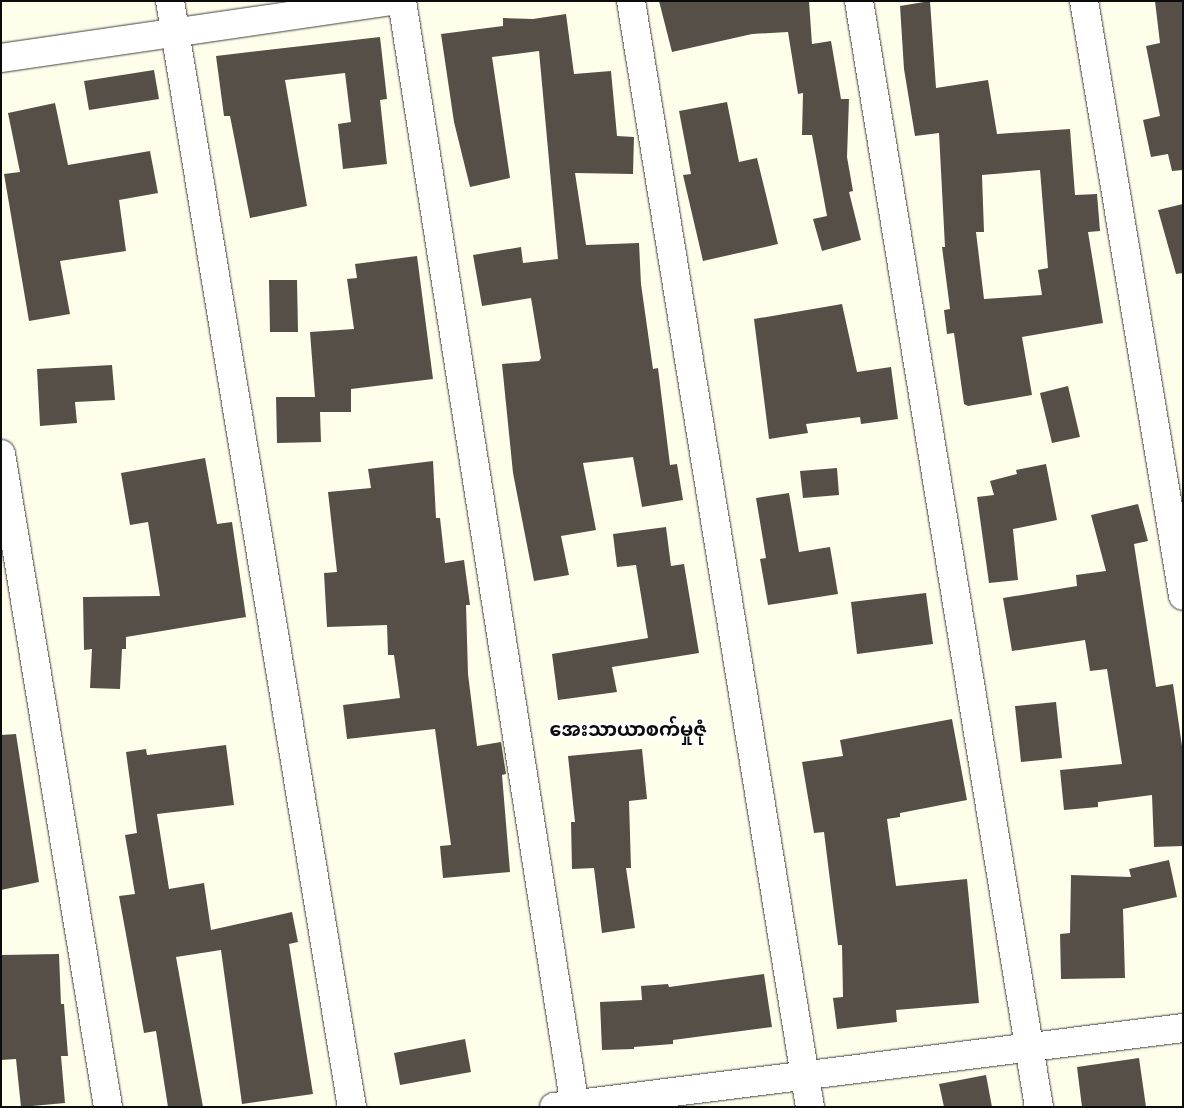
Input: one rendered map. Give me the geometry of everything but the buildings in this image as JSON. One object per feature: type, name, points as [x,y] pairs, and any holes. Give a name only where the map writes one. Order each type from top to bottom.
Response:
[{"type":"street","points":[[170,1],[352,1107]]},
{"type":"street","points":[[1,58],[392,1]]},
{"type":"street","points":[[402,1],[568,1106],[1028,1045],[1183,1028]]},
{"type":"street","points":[[630,1],[810,1107]]},
{"type":"street","points":[[859,1],[1039,1107]]},
{"type":"street","points":[[1084,1],[1183,596]]},
{"type":"street","points":[[1,454],[108,1107]]},
{"type":"district","name":"အေးသာယာစက်မှုဇုံ","points":[[628,730]]}]
